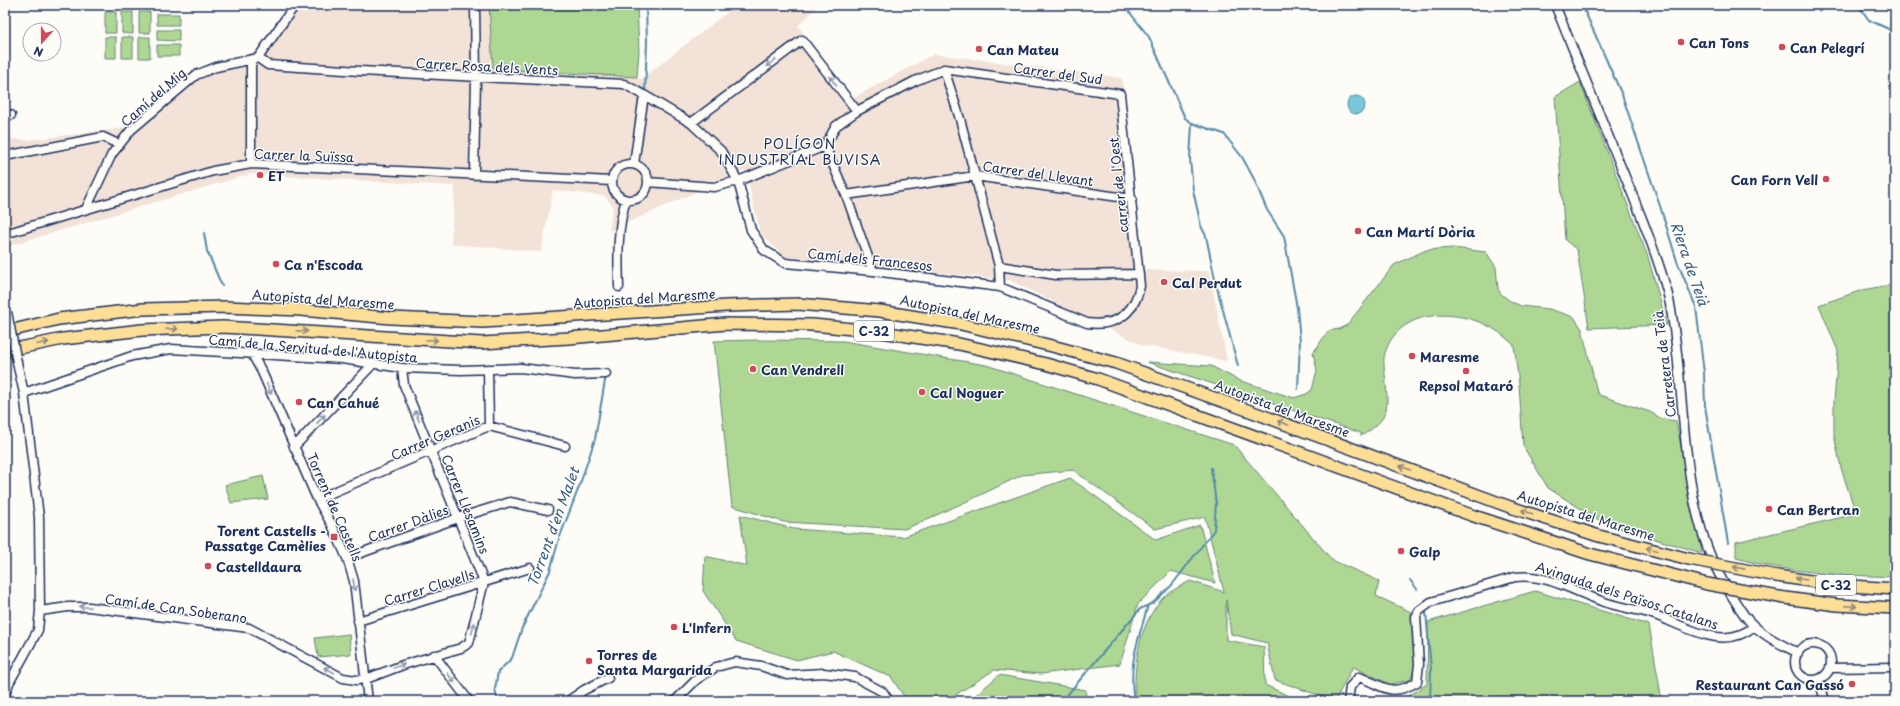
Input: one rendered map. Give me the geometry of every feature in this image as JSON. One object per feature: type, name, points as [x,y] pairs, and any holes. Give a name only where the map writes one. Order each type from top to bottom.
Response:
[{"type":"highway","name":"Autopista del Maresme","points":[[5,332],[59,319],[143,309],[218,307],[301,310],[391,318],[483,322],[727,306],[798,304],[880,311],[961,324],[1052,346],[1116,364],[1250,411],[1510,507],[1598,536],[1690,559],[1777,576],[1837,585],[1895,589]]},
{"type":"highway","name":"C-32","points":[[5,351],[63,339],[142,330],[223,327],[482,343],[569,338],[726,324],[813,326],[882,332],[960,344],[1046,364],[1098,379],[1471,515],[1590,554],[1707,584],[1785,598],[1837,605],[1895,608]]},
{"type":"street","points":[[251,164],[254,60],[295,5]]},
{"type":"street","points":[[474,175],[476,78],[475,5]]},
{"type":"street","name":"Carretera de Teià","points":[[1555,5],[1651,242],[1667,291],[1674,323],[1685,440],[1692,488],[1705,539],[1719,576],[1745,616],[1754,626],[1776,642],[1798,653]]},
{"type":"street","points":[[691,123],[802,40],[857,112]]},
{"type":"street","name":"Carrer Rosa dels Vents","points":[[254,60],[268,65],[476,78],[624,84],[644,95]]},
{"type":"street","name":"Camí del Mig","points":[[86,209],[118,144],[131,130],[196,75],[216,67],[254,60]]},
{"type":"street","points":[[648,182],[714,187],[738,181],[825,146],[836,126],[857,112],[915,81],[944,69],[960,119],[1000,266],[1000,287]]},
{"type":"street","name":"Carrer del Sud","points":[[944,69],[1120,94]]},
{"type":"street","name":"carrer de l'Oest","points":[[1120,94],[1139,274]]},
{"type":"street","points":[[634,164],[644,95]]},
{"type":"street","name":"Camí dels Francesos","points":[[644,95],[691,123],[721,151],[738,181],[751,230],[764,250],[784,263],[873,271],[1000,287],[1063,314],[1087,323],[1101,325],[1115,322],[1134,304],[1140,286],[1139,274]]},
{"type":"street","name":"Camí del Mig","points":[[5,156],[103,137],[118,144]]},
{"type":"street","points":[[825,146],[846,195],[873,271]]},
{"type":"street","name":"Carrer la Suïssa","points":[[5,234],[213,171],[251,164],[612,181]]},
{"type":"street","points":[[634,164],[644,171],[648,182],[647,190],[641,197],[634,200],[626,200],[615,193],[612,181],[613,175],[622,166],[634,164]]},
{"type":"street","name":"Carrer del Llevant","points":[[846,195],[975,176],[1132,199]]},
{"type":"street","points":[[619,287],[617,265],[626,200]]},
{"type":"street","points":[[1000,266],[1056,275],[1139,274]]},
{"type":"street","points":[[5,695],[9,683],[38,630],[40,611],[38,517],[24,393],[6,309]]},
{"type":"street","name":"Camí de la Servitud de l'Autopista","points":[[24,393],[132,356],[171,349],[342,359],[402,368],[461,370],[521,368],[575,375],[606,374]]},
{"type":"street","name":"Torrent de Castells","points":[[252,354],[262,372],[317,499],[332,525],[347,558],[354,582],[368,701]]},
{"type":"street","points":[[294,447],[373,364]]},
{"type":"street","name":"Carrer Llesamins","points":[[402,368],[404,385],[484,582]]},
{"type":"street","points":[[488,369],[489,426]]},
{"type":"street","name":"Carrer Geranis","points":[[317,499],[431,452],[489,426],[565,446]]},
{"type":"street","name":"Carrer Dàlies","points":[[347,558],[458,518],[510,502],[548,510]]},
{"type":"street","name":"Carrer Clavells","points":[[358,621],[530,568]]},
{"type":"street","name":"Avinguda dels Països Catalans","points":[[1348,701],[1350,687],[1359,677],[1392,691],[1404,690],[1417,682],[1419,664],[1416,617],[1419,610],[1431,602],[1515,577],[1528,575],[1545,579],[1616,606],[1649,613],[1696,632],[1726,638],[1742,634],[1754,626]]},
{"type":"street","name":"Camí de Can Soberano","points":[[40,611],[68,606],[89,607],[249,628],[343,678],[366,679],[434,655],[460,648],[469,643],[484,582]]},
{"type":"street","points":[[1812,645],[1820,646],[1825,649],[1831,663],[1827,674],[1819,679],[1807,679],[1800,673],[1796,664],[1798,653],[1806,646],[1812,645]]},
{"type":"street","points":[[434,655],[469,701]]},
{"type":"street","points":[[675,701],[682,696],[696,680],[716,667],[735,662],[761,666],[787,675],[824,673],[855,677],[883,692],[889,701]]},
{"type":"street","points":[[1831,663],[1852,667],[1895,667]]},
{"type":"street","points":[[568,701],[584,690],[608,678]]},
{"type":"street","points":[[1819,679],[1826,701]]},
{"type":"shaded area","points":[[291,5],[489,5],[493,69],[637,77],[641,79],[737,5],[819,5],[798,26],[853,98],[934,54],[1122,78],[1144,270],[1209,271],[1227,361],[1142,345],[1009,280],[786,257],[761,235],[745,170],[609,231],[613,207],[605,196],[553,190],[541,252],[451,244],[455,186],[250,174],[5,247],[5,139],[29,140],[125,128],[194,70],[261,50]]},
{"type":"green space","points":[[489,5],[637,5],[639,51],[637,77],[493,69]]},
{"type":"green space","points":[[105,12],[116,12],[116,33],[105,33]]},
{"type":"green space","points":[[122,12],[133,12],[133,34],[122,33]]},
{"type":"green space","points":[[139,12],[150,12],[150,33],[139,33]]},
{"type":"green space","points":[[157,14],[179,14],[179,25],[157,25]]},
{"type":"green space","points":[[157,30],[179,30],[179,41],[157,40]]},
{"type":"green space","points":[[105,37],[116,37],[116,58],[105,58]]},
{"type":"green space","points":[[122,37],[133,37],[133,58],[122,58]]},
{"type":"green space","points":[[139,37],[150,37],[150,58],[139,58]]},
{"type":"green space","points":[[157,45],[179,45],[179,56],[157,56]]},
{"type":"green space","points":[[1580,82],[1648,257],[1667,325],[1589,328],[1577,250],[1565,240],[1555,97]]},
{"type":"green space","points":[[1453,248],[1486,252],[1496,267],[1498,289],[1501,294],[1510,301],[1521,306],[1549,309],[1574,317],[1582,329],[1599,395],[1650,412],[1662,419],[1676,421],[1702,553],[1605,524],[1548,488],[1523,446],[1519,384],[1514,345],[1492,328],[1478,321],[1446,315],[1431,316],[1416,320],[1403,327],[1392,338],[1384,356],[1387,395],[1386,411],[1383,417],[1371,430],[1361,436],[1361,433],[1147,362],[1211,366],[1238,380],[1294,398],[1306,394],[1312,390],[1317,370],[1313,353],[1328,331],[1339,329],[1347,325],[1394,265],[1426,250]]},
{"type":"green space","points":[[1895,284],[1895,577],[1795,570],[1736,558],[1736,542],[1856,514],[1841,468],[1834,435],[1834,402],[1838,351],[1819,305],[1862,290]]},
{"type":"green space","points":[[714,341],[843,341],[986,365],[1234,445],[1332,560],[1379,581],[1376,596],[1411,612],[1415,669],[1410,680],[1390,684],[1353,667],[1335,701],[1275,680],[1267,643],[1231,634],[1226,600],[1226,640],[1264,647],[1265,685],[1300,701],[1137,701],[1135,699],[1135,673],[1139,646],[1147,622],[1161,600],[1171,592],[1190,581],[1224,592],[1205,517],[1155,529],[1073,470],[1022,475],[905,529],[784,522],[732,506]]},
{"type":"green space","points":[[263,476],[268,499],[231,503],[225,485]]},
{"type":"green space","points":[[1070,478],[1156,540],[1200,525],[1215,583],[1171,571],[1138,604],[1120,664],[1041,674],[994,670],[946,701],[907,701],[891,677],[833,651],[797,660],[736,641],[703,591],[705,556],[747,566],[740,515],[794,529],[903,537]]},
{"type":"green space","points":[[1535,591],[1649,625],[1662,701],[1401,701],[1427,684],[1428,622]]},
{"type":"green space","points":[[349,634],[351,654],[318,657],[315,638]]},
{"type":"green space","points":[[999,675],[1086,690],[1085,701],[969,701]]},
{"type":"water","points":[[1356,96],[1362,99],[1365,105],[1362,111],[1356,114],[1350,111],[1347,105],[1350,99]]},
{"type":"waterway","name":"Torrent d'en Malet","points":[[645,92],[647,42],[646,5]]},
{"type":"waterway","points":[[1124,5],[1149,37],[1185,118],[1192,123],[1224,134],[1242,157],[1254,179],[1267,210],[1284,236],[1297,308],[1300,341],[1298,389]]},
{"type":"waterway","name":"Riera de Teià","points":[[1582,5],[1622,95],[1677,261],[1696,307],[1704,373],[1705,406],[1728,543]]},
{"type":"waterway","points":[[1858,5],[1869,20],[1895,32]]},
{"type":"waterway","points":[[1192,123],[1190,159],[1193,190],[1201,226],[1206,236],[1216,284],[1238,366]]},
{"type":"waterway","name":"Torrent de Castells","points":[[204,233],[207,251],[222,286]]},
{"type":"waterway","name":"Torrent d'en Malet","points":[[498,701],[495,689],[498,672],[512,658],[522,628],[550,571],[559,539],[579,487],[595,439],[606,375]]},
{"type":"waterway","points":[[1062,701],[1140,609],[1153,603],[1172,585],[1214,530],[1216,503],[1211,468]]},
{"type":"waterway","points":[[1410,580],[1417,589]]},
{"type":"waterway","points":[[1134,701],[1132,687],[1133,663],[1148,605]]},
{"type":"waterway","points":[[1426,612],[1431,669],[1430,701]]},
{"type":"place","name":"Can Tons","points":[[1681,42]]},
{"type":"place","name":"Can Pelegrí","points":[[1782,47]]},
{"type":"place","name":"Can Mateu","points":[[979,49]]},
{"type":"place","name":"ET","points":[[260,175]]},
{"type":"place","name":"Can Forn Vell","points":[[1826,179]]},
{"type":"place","name":"Can Martí Dòria","points":[[1358,231]]},
{"type":"place","name":"Ca n'Escoda","points":[[276,264]]},
{"type":"place","name":"Cal Perdut","points":[[1164,282]]},
{"type":"place","name":"Maresme","points":[[1412,356]]},
{"type":"place","name":"Can Vendrell","points":[[753,369]]},
{"type":"place","name":"Repsol Mataró","points":[[1466,371]]},
{"type":"place","name":"Cal Noguer","points":[[922,392]]},
{"type":"place","name":"Can Cahué","points":[[299,402]]},
{"type":"place","name":"Can Bertran","points":[[1769,509]]},
{"type":"place","name":"Torent Castells - Passatge Camèlies","points":[[334,537]]},
{"type":"place","name":"Galp","points":[[1401,551]]},
{"type":"place","name":"Castelldaura","points":[[208,566]]},
{"type":"place","name":"L'Infern","points":[[674,627]]},
{"type":"place","name":"Torres de Santa Margarida","points":[[589,661]]},
{"type":"place","name":"Restaurant Can Gassó","points":[[1852,684]]},
{"type":"district","name":"POLÍGON INDUSTRIAL BUVISA","points":[[800,152]]}]
